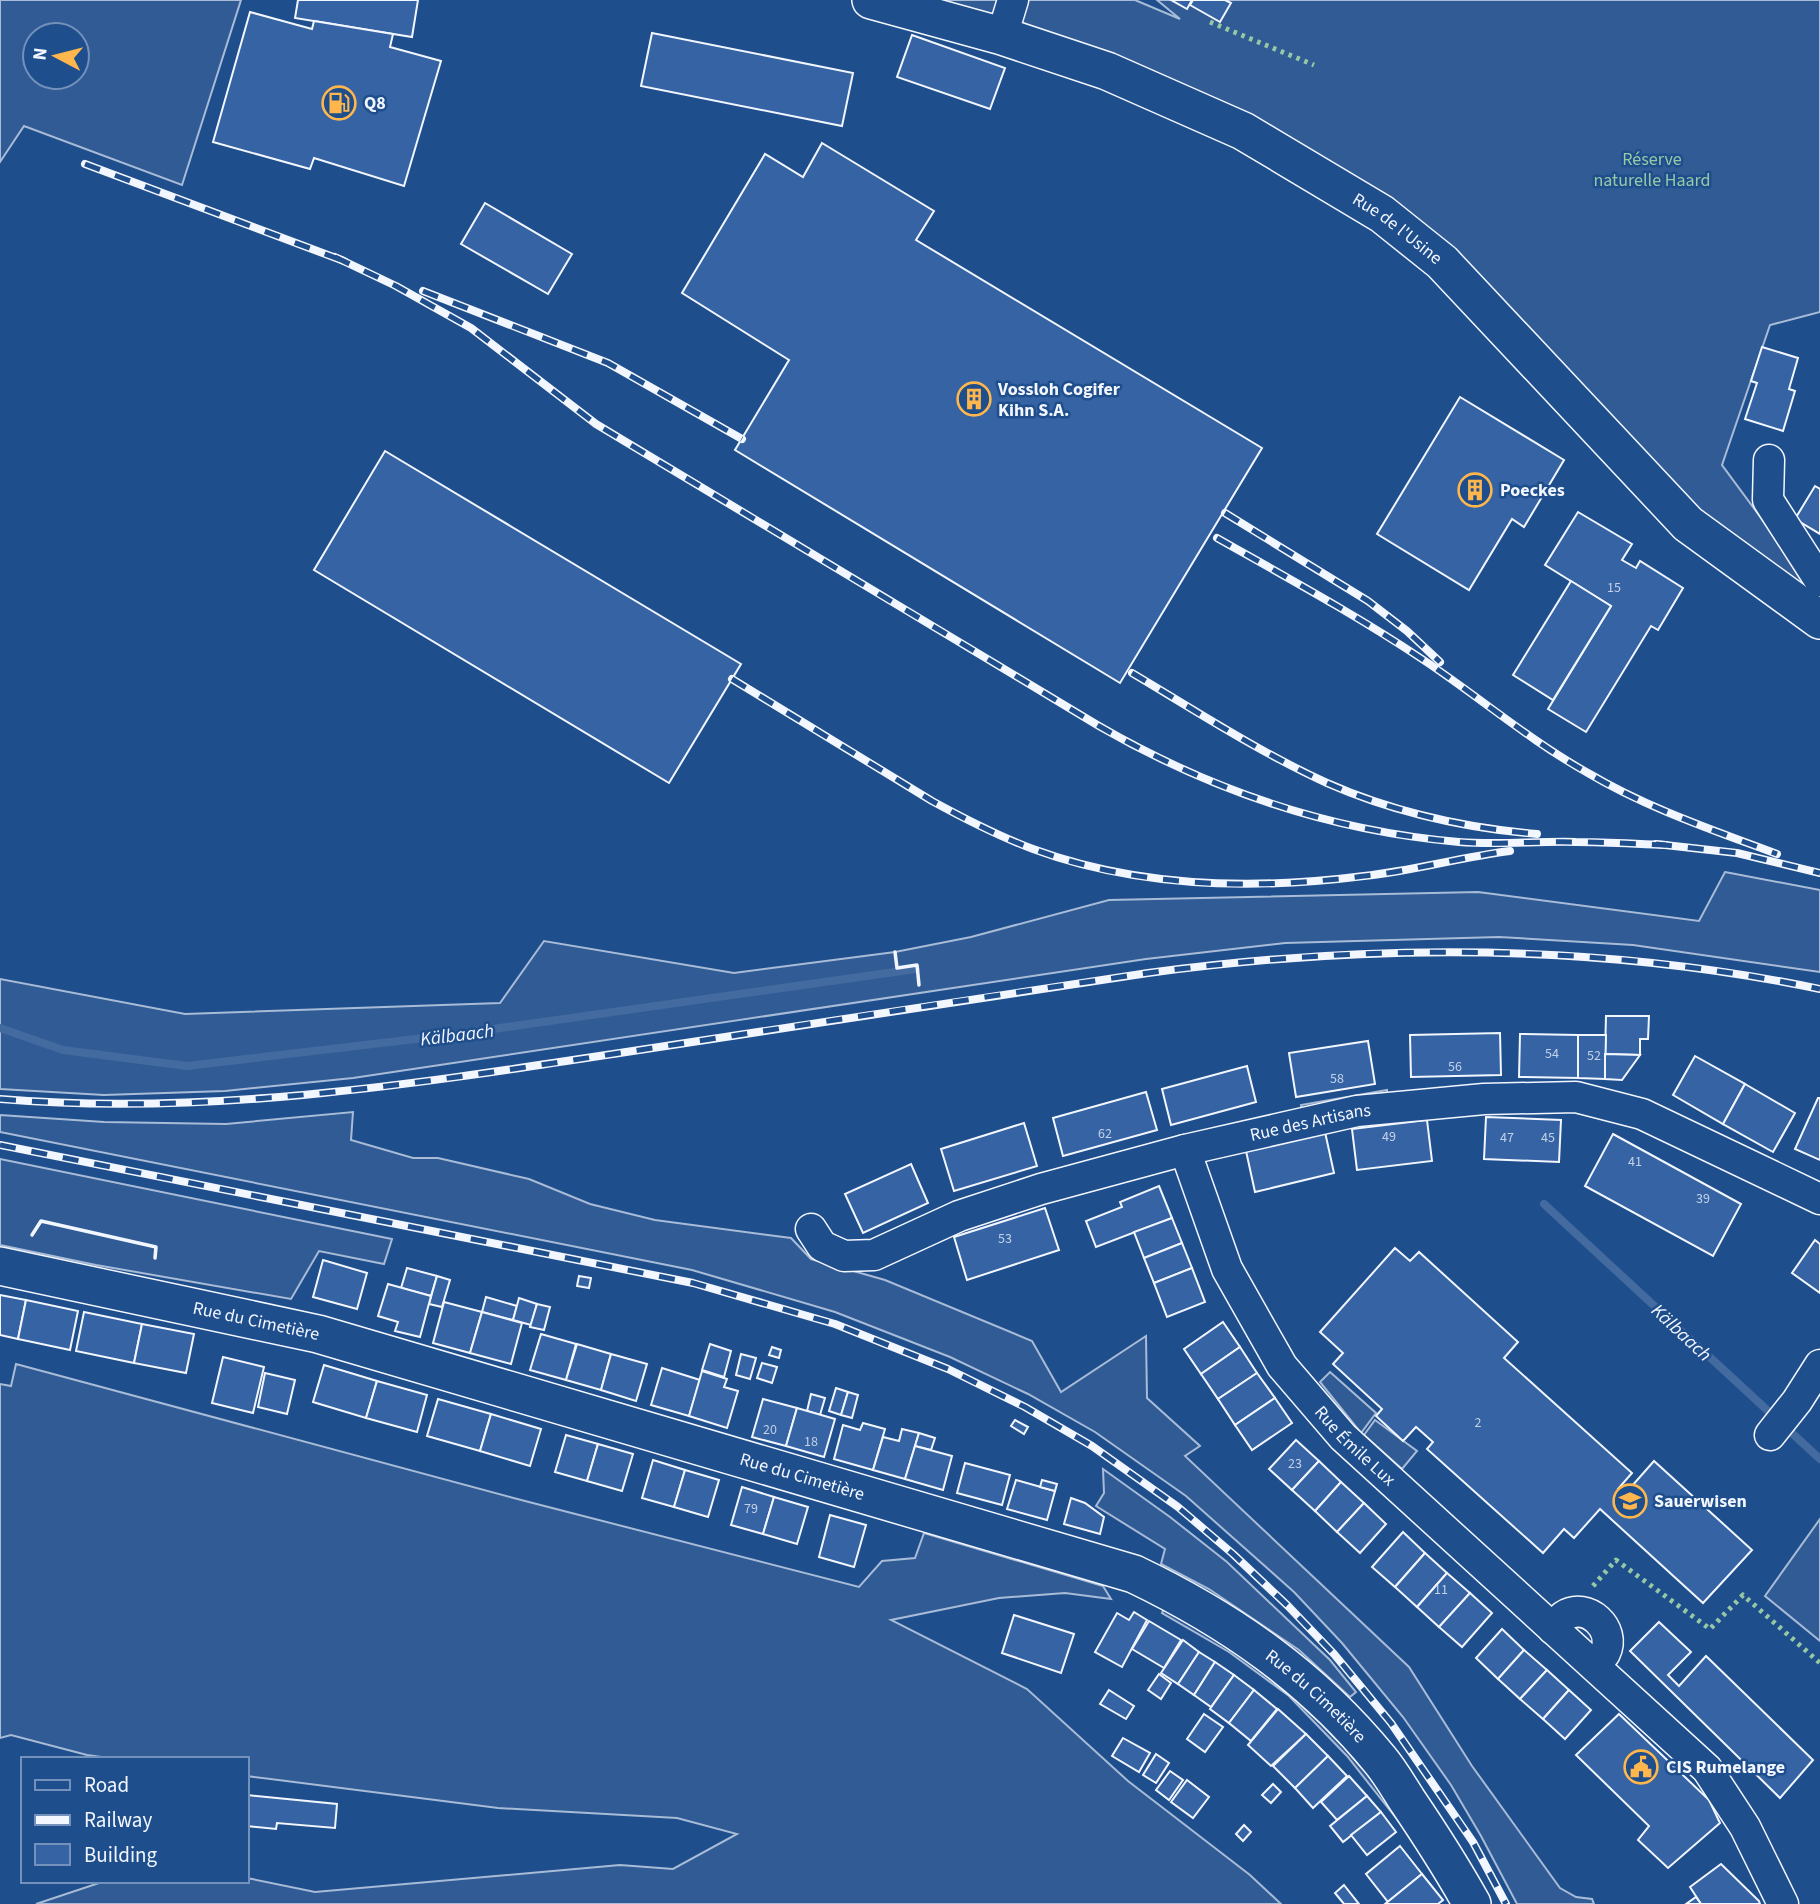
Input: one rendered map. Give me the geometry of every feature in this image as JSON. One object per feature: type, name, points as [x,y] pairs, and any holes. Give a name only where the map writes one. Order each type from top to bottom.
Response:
[{"type":"main road","name":"Rue de l'Usine","points":[[871,0],[1002,36],[1107,71],[1243,131],[1382,214],[1442,262],[1688,524],[1820,620]]},
{"type":"main road","name":"Rue du Cimetière","points":[[0,1266],[318,1334],[1134,1574],[1244,1634],[1289,1668],[1341,1716],[1381,1762],[1443,1853],[1472,1904]]},
{"type":"street","points":[[1002,36],[1013,0]]},
{"type":"street","points":[[1769,460],[1768,500],[1820,581]]},
{"type":"street","name":"Rue des Artisans","points":[[811,1229],[822,1246],[844,1256],[874,1255],[958,1216],[1041,1189],[1185,1150],[1357,1111],[1484,1099],[1576,1097],[1642,1114],[1820,1199]]},
{"type":"street","name":"Rue Émile Lux","points":[[1185,1150],[1227,1269],[1282,1366],[1343,1437],[1707,1769],[1745,1827],[1783,1904]]},
{"type":"street","points":[[1770,1435],[1797,1401],[1820,1365]]},
{"type":"shaded area","points":[[0,0],[241,0],[182,185],[24,126],[0,162]]},
{"type":"shaded area","name":"Réserve naturelle Haard","points":[[871,0],[1135,0],[1180,19],[1157,0],[1820,0],[1820,312],[1770,325],[1722,465],[1820,598],[1688,524],[1508,330],[1243,131]]},
{"type":"shaded area","points":[[1725,872],[1820,890],[1820,972],[1633,945],[1499,937],[1285,943],[1146,959],[353,1078],[225,1091],[104,1095],[0,1089],[0,979],[185,1014],[500,1003],[544,941],[734,973],[895,952],[971,937],[1109,900],[1478,892],[1699,921]]},
{"type":"shaded area","points":[[1387,1090],[1387,1099],[1302,1111],[1301,1105]]},
{"type":"shaded area","points":[[353,1112],[351,1140],[413,1158],[438,1158],[529,1179],[590,1204],[655,1220],[791,1238],[811,1259],[885,1280],[1032,1341],[1061,1392],[1146,1336],[1147,1398],[1200,1446],[1185,1456],[1409,1667],[1472,1766],[1560,1888],[1576,1897],[1592,1899],[1594,1904],[1517,1904],[1451,1785],[1403,1717],[1342,1643],[1294,1592],[1186,1496],[1095,1432],[1028,1394],[950,1357],[835,1312],[692,1270],[0,1132],[0,1115],[104,1122],[226,1124]]},
{"type":"shaded area","points":[[0,1159],[392,1239],[384,1264],[319,1251],[291,1299],[96,1265],[0,1245]]},
{"type":"shaded area","points":[[16,1364],[525,1501],[859,1587],[882,1561],[915,1558],[924,1533],[1103,1586],[1111,1599],[1065,1593],[999,1598],[891,1620],[1027,1689],[1128,1781],[1250,1875],[1281,1904],[36,1904],[99,1883],[248,1883],[248,1878],[315,1892],[620,1865],[673,1869],[737,1834],[677,1818],[498,1808],[248,1776],[248,1757],[102,1757],[11,1735],[0,1738],[0,1384],[11,1386]]},
{"type":"shaded area","points":[[1330,1372],[1376,1413],[1361,1433],[1320,1382]]},
{"type":"shaded area","points":[[1375,1420],[1417,1451],[1402,1469],[1364,1435]]},
{"type":"shaded area","points":[[1103,1469],[1227,1562],[1330,1660],[1356,1692],[1350,1697],[1299,1650],[1209,1589],[1161,1564],[1165,1549],[1096,1506],[1104,1493]]},
{"type":"shaded area","points":[[1820,1519],[1820,1641],[1765,1596]]},
{"type":"shaded area","points":[[1165,1606],[1276,1677],[1367,1769],[1404,1828],[1347,1756],[1289,1696],[1229,1652],[1162,1613]]},
{"type":"building","points":[[298,0],[418,0],[412,37],[295,18]]},
{"type":"building","points":[[1171,0],[1192,0],[1187,9]]},
{"type":"building","points":[[1193,0],[1225,0],[1231,3],[1220,22],[1190,5]]},
{"type":"building","points":[[250,12],[312,29],[314,21],[393,34],[390,47],[441,61],[404,186],[314,158],[310,169],[213,142]]},
{"type":"building","points":[[652,33],[853,73],[842,126],[641,86]]},
{"type":"building","points":[[912,35],[1005,68],[990,109],[897,77]]},
{"type":"building","name":"Vossloh Cogifer Kihn S.A.","points":[[822,143],[934,211],[916,240],[1262,448],[1120,683],[735,450],[789,360],[682,293],[765,154],[803,177]]},
{"type":"building","points":[[485,203],[572,254],[548,294],[461,244]]},
{"type":"building","points":[[1762,347],[1798,358],[1789,389],[1795,391],[1783,431],[1745,419],[1757,383],[1751,381]]},
{"type":"building","name":"Poeckes","points":[[1460,397],[1564,460],[1524,527],[1512,519],[1469,590],[1377,534]]},
{"type":"building","points":[[385,451],[741,664],[669,783],[314,570]]},
{"type":"building","points":[[1815,486],[1820,489],[1820,534],[1795,519]]},
{"type":"building","name":"Poeckes","points":[[1578,512],[1632,544],[1622,560],[1636,568],[1640,561],[1683,588],[1658,630],[1651,626],[1586,732],[1548,709],[1611,606],[1545,565]]},
{"type":"building","points":[[1571,581],[1611,606],[1553,700],[1513,675]]},
{"type":"building","points":[[1606,1016],[1649,1016],[1648,1039],[1640,1039],[1640,1055],[1605,1054]]},
{"type":"building","points":[[1500,1033],[1501,1075],[1411,1077],[1410,1035]]},
{"type":"building","points":[[1520,1034],[1578,1035],[1578,1078],[1519,1077]]},
{"type":"building","points":[[1578,1035],[1606,1035],[1605,1079],[1578,1078]]},
{"type":"building","points":[[1368,1041],[1375,1084],[1296,1097],[1289,1053]]},
{"type":"building","points":[[1605,1054],[1640,1055],[1622,1080],[1605,1079]]},
{"type":"building","points":[[1695,1056],[1745,1084],[1723,1124],[1673,1095]]},
{"type":"building","points":[[1247,1066],[1256,1102],[1171,1125],[1162,1089]]},
{"type":"building","points":[[1745,1084],[1795,1113],[1773,1152],[1723,1124]]},
{"type":"building","points":[[1146,1092],[1157,1130],[1063,1156],[1053,1118]]},
{"type":"building","points":[[1820,1098],[1820,1160],[1795,1149]]},
{"type":"building","points":[[1486,1117],[1561,1120],[1559,1162],[1484,1159]]},
{"type":"building","points":[[1427,1120],[1432,1161],[1357,1170],[1352,1129]]},
{"type":"building","points":[[1024,1123],[1037,1166],[954,1191],[941,1149]]},
{"type":"building","points":[[1325,1132],[1334,1173],[1255,1192],[1246,1151]]},
{"type":"building","points":[[1613,1134],[1741,1204],[1713,1256],[1585,1186]]},
{"type":"building","points":[[911,1164],[928,1203],[863,1233],[845,1194]]},
{"type":"building","points":[[1159,1186],[1172,1218],[1096,1247],[1086,1221],[1122,1207],[1120,1202]]},
{"type":"building","points":[[1045,1208],[1059,1250],[967,1280],[954,1237]]},
{"type":"building","points":[[1172,1218],[1182,1243],[1144,1258],[1134,1232]]},
{"type":"building","points":[[1815,1240],[1820,1244],[1820,1293],[1792,1273]]},
{"type":"building","points":[[1182,1243],[1192,1268],[1154,1283],[1144,1258]]},
{"type":"building","points":[[1395,1248],[1410,1261],[1419,1252],[1518,1342],[1504,1358],[1632,1473],[1618,1489],[1624,1495],[1654,1461],[1752,1550],[1703,1603],[1600,1509],[1574,1538],[1564,1529],[1543,1553],[1427,1449],[1433,1442],[1416,1427],[1403,1441],[1376,1416],[1382,1409],[1333,1364],[1343,1353],[1320,1332]]},
{"type":"building","points":[[323,1260],[367,1273],[357,1309],[313,1297]]},
{"type":"building","points":[[407,1268],[437,1276],[431,1296],[401,1288]]},
{"type":"building","points":[[1192,1268],[1205,1302],[1167,1317],[1154,1283]]},
{"type":"building","points":[[437,1276],[450,1280],[442,1307],[429,1304]]},
{"type":"building","points":[[579,1276],[591,1278],[589,1288],[577,1286]]},
{"type":"building","points":[[388,1284],[431,1296],[420,1337],[395,1331],[398,1322],[378,1316]]},
{"type":"building","points":[[0,1295],[26,1300],[18,1339],[0,1335]]},
{"type":"building","points":[[486,1297],[517,1306],[513,1320],[482,1312]]},
{"type":"building","points":[[519,1298],[537,1304],[531,1325],[513,1320]]},
{"type":"building","points":[[26,1300],[78,1311],[70,1350],[18,1339]]},
{"type":"building","points":[[444,1302],[482,1312],[470,1353],[433,1343]]},
{"type":"building","points":[[537,1304],[550,1307],[544,1330],[530,1327]]},
{"type":"building","points":[[84,1312],[142,1324],[134,1363],[76,1351]]},
{"type":"building","points":[[482,1312],[522,1323],[511,1364],[470,1353]]},
{"type":"building","points":[[1223,1322],[1240,1347],[1201,1374],[1184,1349]]},
{"type":"building","points":[[142,1324],[194,1334],[186,1373],[134,1363]]},
{"type":"building","points":[[541,1334],[576,1344],[566,1380],[530,1370]]},
{"type":"building","points":[[577,1344],[611,1354],[601,1390],[566,1380]]},
{"type":"building","points":[[710,1344],[731,1351],[724,1377],[702,1370]]},
{"type":"building","points":[[772,1347],[781,1350],[779,1358],[769,1355]]},
{"type":"building","points":[[1240,1347],[1257,1373],[1218,1399],[1201,1374]]},
{"type":"building","points":[[611,1354],[647,1364],[636,1401],[601,1390]]},
{"type":"building","points":[[741,1354],[756,1358],[750,1379],[736,1375]]},
{"type":"building","points":[[223,1357],[264,1367],[253,1413],[212,1403]]},
{"type":"building","points":[[762,1363],[777,1367],[772,1383],[757,1378]]},
{"type":"building","points":[[324,1365],[377,1381],[366,1418],[313,1402]]},
{"type":"building","points":[[662,1368],[700,1380],[689,1416],[651,1405]]},
{"type":"building","points":[[702,1371],[727,1379],[724,1387],[738,1391],[727,1428],[689,1416]]},
{"type":"building","points":[[265,1373],[295,1380],[287,1414],[258,1407]]},
{"type":"building","points":[[1257,1373],[1275,1398],[1235,1425],[1218,1399]]},
{"type":"building","points":[[377,1381],[427,1395],[417,1432],[366,1418]]},
{"type":"building","points":[[836,1388],[848,1392],[841,1415],[829,1411]]},
{"type":"building","points":[[848,1392],[858,1395],[852,1418],[841,1415]]},
{"type":"building","points":[[811,1394],[825,1398],[820,1415],[807,1411]]},
{"type":"building","points":[[1275,1398],[1292,1423],[1252,1450],[1235,1425]]},
{"type":"building","points":[[438,1399],[491,1414],[480,1451],[427,1436]]},
{"type":"building","points":[[763,1399],[797,1408],[786,1446],[752,1437]]},
{"type":"building","points":[[797,1408],[835,1419],[824,1457],[786,1446]]},
{"type":"building","points":[[491,1414],[541,1429],[530,1466],[480,1451]]},
{"type":"building","points":[[1015,1420],[1028,1427],[1024,1434],[1011,1426]]},
{"type":"building","points":[[863,1423],[885,1429],[873,1470],[834,1459],[843,1425],[860,1430]]},
{"type":"building","points":[[902,1429],[919,1433],[905,1479],[873,1470],[883,1437],[899,1441]]},
{"type":"building","points":[[919,1433],[935,1438],[931,1450],[915,1446]]},
{"type":"building","points":[[566,1435],[598,1444],[587,1481],[555,1472]]},
{"type":"building","points":[[1296,1440],[1319,1461],[1292,1490],[1269,1469]]},
{"type":"building","points":[[598,1444],[633,1454],[622,1491],[587,1481]]},
{"type":"building","points":[[915,1446],[952,1456],[943,1490],[905,1479]]},
{"type":"building","points":[[653,1460],[685,1470],[674,1507],[642,1498]]},
{"type":"building","points":[[1319,1461],[1341,1482],[1315,1511],[1292,1490]]},
{"type":"building","points":[[965,1463],[1010,1475],[1002,1505],[957,1493]]},
{"type":"building","points":[[685,1470],[719,1480],[708,1517],[674,1507]]},
{"type":"building","points":[[1016,1480],[1055,1491],[1047,1520],[1007,1509]]},
{"type":"building","points":[[1042,1480],[1057,1484],[1055,1491],[1040,1487]]},
{"type":"building","points":[[1341,1482],[1364,1503],[1337,1532],[1315,1511]]},
{"type":"building","points":[[742,1487],[774,1497],[763,1534],[731,1525]]},
{"type":"building","points":[[774,1497],[808,1507],[797,1544],[763,1534]]},
{"type":"building","points":[[1071,1498],[1085,1503],[1104,1517],[1100,1534],[1064,1524]]},
{"type":"building","points":[[1364,1503],[1386,1524],[1360,1553],[1337,1532]]},
{"type":"building","points":[[830,1515],[866,1525],[854,1567],[819,1557]]},
{"type":"building","points":[[1403,1532],[1425,1553],[1395,1587],[1372,1567]]},
{"type":"building","points":[[1425,1553],[1447,1573],[1417,1607],[1395,1587]]},
{"type":"building","points":[[1447,1573],[1470,1593],[1439,1627],[1417,1607]]},
{"type":"building","points":[[1470,1593],[1492,1613],[1462,1647],[1439,1627]]},
{"type":"building","points":[[1134,1612],[1147,1620],[1122,1667],[1095,1652],[1117,1613],[1129,1620]]},
{"type":"building","points":[[1014,1615],[1074,1634],[1061,1673],[1002,1653]]},
{"type":"building","points":[[1149,1621],[1181,1640],[1164,1668],[1132,1649]]},
{"type":"building","points":[[1659,1622],[1691,1652],[1668,1675],[1679,1686],[1706,1656],[1813,1760],[1780,1798],[1630,1651]]},
{"type":"building","points":[[1502,1629],[1524,1650],[1498,1679],[1476,1658]]},
{"type":"building","points":[[1183,1640],[1199,1652],[1178,1684],[1161,1673]]},
{"type":"building","points":[[1524,1650],[1547,1670],[1520,1699],[1498,1679]]},
{"type":"building","points":[[1199,1652],[1215,1662],[1194,1695],[1178,1684]]},
{"type":"building","points":[[1215,1662],[1234,1675],[1211,1707],[1194,1695]]},
{"type":"building","points":[[1547,1670],[1569,1690],[1543,1719],[1520,1699]]},
{"type":"building","points":[[1159,1674],[1171,1683],[1161,1699],[1148,1690]]},
{"type":"building","points":[[1234,1675],[1254,1690],[1229,1723],[1210,1709]]},
{"type":"building","points":[[1109,1690],[1134,1706],[1126,1719],[1100,1704]]},
{"type":"building","points":[[1254,1690],[1277,1709],[1251,1741],[1229,1723]]},
{"type":"building","points":[[1569,1690],[1591,1710],[1565,1739],[1543,1719]]},
{"type":"building","points":[[1278,1709],[1306,1734],[1271,1766],[1248,1745]]},
{"type":"building","points":[[1204,1714],[1223,1727],[1205,1752],[1187,1739]]},
{"type":"building","points":[[1619,1714],[1709,1800],[1720,1823],[1668,1868],[1638,1840],[1649,1826],[1576,1755]]},
{"type":"building","points":[[1306,1734],[1328,1756],[1295,1788],[1273,1766]]},
{"type":"building","points":[[1123,1738],[1150,1753],[1139,1772],[1112,1756]]},
{"type":"building","points":[[1156,1754],[1169,1763],[1156,1783],[1143,1775]]},
{"type":"building","points":[[1328,1756],[1347,1776],[1313,1808],[1295,1788]]},
{"type":"building","points":[[1170,1771],[1183,1780],[1169,1800],[1156,1790]]},
{"type":"building","points":[[1349,1776],[1367,1796],[1337,1820],[1321,1802]]},
{"type":"building","points":[[1187,1780],[1209,1797],[1193,1818],[1171,1802]]},
{"type":"building","points":[[1273,1784],[1281,1792],[1271,1803],[1262,1795]]},
{"type":"building","points":[[248,1795],[337,1804],[335,1828],[277,1823],[276,1829],[248,1826]]},
{"type":"building","points":[[1367,1796],[1381,1812],[1343,1842],[1330,1826]]},
{"type":"building","points":[[1381,1812],[1396,1832],[1367,1855],[1351,1835]]},
{"type":"building","points":[[1244,1825],[1251,1832],[1243,1841],[1236,1834]]},
{"type":"building","points":[[1400,1846],[1422,1874],[1388,1902],[1366,1874]]},
{"type":"building","points":[[1721,1864],[1760,1904],[1701,1904],[1690,1887]]},
{"type":"building","points":[[1422,1874],[1443,1900],[1438,1904],[1385,1904]]},
{"type":"building","points":[[1344,1885],[1359,1904],[1344,1904],[1335,1893]]},
{"type":"building","points":[[1696,1897],[1701,1904],[1686,1904]]},
{"type":"waterway","name":"Kälbaach","points":[[0,1028],[63,1050],[187,1066],[458,1034],[916,969]]},
{"type":"waterway","name":"Kälbaach","points":[[1544,1204],[1820,1459]]},
{"type":"railway","points":[[85,164],[344,261]]},
{"type":"railway","points":[[335,257],[396,286],[471,328],[596,424],[1099,726],[1184,770],[1273,804],[1364,828],[1411,836],[1474,843],[1587,842],[1666,845]]},
{"type":"railway","points":[[423,291],[608,363],[742,439]]},
{"type":"railway","points":[[1225,513],[1368,601],[1407,631],[1440,662]]},
{"type":"railway","points":[[1217,538],[1397,643],[1545,746],[1610,786],[1657,808],[1777,854]]},
{"type":"railway","points":[[1132,673],[1277,758],[1352,793],[1403,810],[1456,823],[1537,834]]},
{"type":"railway","points":[[732,679],[969,821],[1033,849],[1114,872],[1197,882],[1280,883],[1382,874],[1510,851]]},
{"type":"railway","points":[[1656,844],[1737,853],[1820,873]]},
{"type":"railway","points":[[0,1099],[154,1104],[384,1086],[537,1066],[1148,973],[1316,956],[1485,952],[1569,956],[1737,974],[1820,989]]},
{"type":"railway","points":[[0,1145],[693,1283],[835,1324],[948,1369],[1025,1407],[1092,1446],[1178,1507],[1288,1606],[1334,1654],[1391,1723],[1473,1842],[1506,1904]]},
{"type":"hedge","points":[[1210,22],[1314,65]]},
{"type":"hedge","points":[[1593,1586],[1616,1560],[1710,1629],[1743,1595],[1820,1663]]},
{"type":"wall","points":[[895,952],[897,968],[917,965],[919,985]]},
{"type":"wall","points":[[32,1235],[41,1221],[156,1247],[155,1258]]},
{"type":"place","name":"Q8","points":[[339,103]]},
{"type":"place","name":"Vossloh Cogifer Kihn S.A.","points":[[974,399]]},
{"type":"place","name":"Poeckes","points":[[1475,490]]},
{"type":"place","name":"Sauerwisen","points":[[1630,1501]]},
{"type":"place","name":"CIS Rumelange","points":[[1641,1767]]}]
